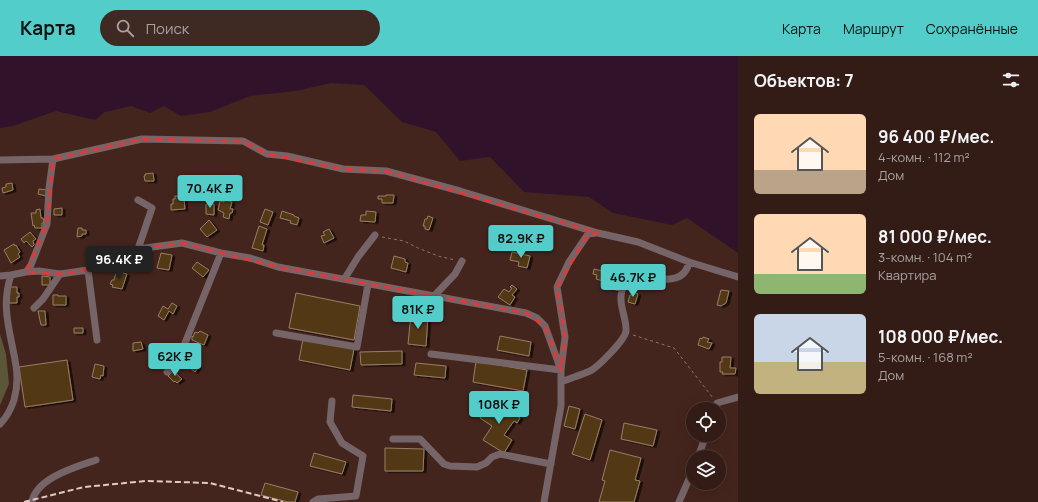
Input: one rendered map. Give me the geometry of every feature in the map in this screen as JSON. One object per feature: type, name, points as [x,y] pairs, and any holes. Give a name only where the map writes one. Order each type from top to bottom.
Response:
[{"type":"street","points":[[0,160],[52,159],[142,139],[242,141],[267,154],[288,156],[343,168],[386,171],[460,191],[598,233],[638,242],[689,262],[738,277]]},
{"type":"street","points":[[26,272],[31,265],[47,224],[52,159]]},
{"type":"street","points":[[138,200],[152,208],[138,249]]},
{"type":"street","points":[[544,502],[561,406],[561,370],[565,337],[557,287],[569,262],[588,234],[598,233]]},
{"type":"street","points":[[345,278],[358,257],[375,235]]},
{"type":"street","points":[[0,276],[39,271],[60,274],[88,270],[138,249],[182,243],[221,254],[250,258],[278,267],[312,274],[345,278],[368,284],[526,313],[538,318],[545,326],[561,370]]},
{"type":"street","points":[[167,372],[185,343],[221,254]]},
{"type":"street","points":[[434,296],[455,274],[462,261]]},
{"type":"street","points":[[561,382],[591,371],[620,343],[626,333],[625,316],[620,301],[626,283],[634,280],[660,280],[675,278],[684,273],[689,262]]},
{"type":"street","points":[[88,270],[97,340]]},
{"type":"street","points":[[34,308],[43,299],[60,274]]},
{"type":"street","points":[[0,424],[11,408],[17,389],[16,366],[1,312],[1,300],[4,284],[11,275]]},
{"type":"street","points":[[276,332],[357,347],[368,284]]},
{"type":"street","points":[[431,354],[561,370]]},
{"type":"street","points":[[726,402],[738,397]]},
{"type":"street","points":[[312,502],[318,499],[356,496],[363,456],[342,443],[330,422],[332,401]]},
{"type":"street","points":[[392,438],[420,439],[444,464],[450,466],[477,467],[486,463],[492,457],[500,454],[551,464]]},
{"type":"street","points":[[32,502],[39,486],[66,470],[96,460]]},
{"type":"street","points":[[679,502],[686,486]]},
{"type":"path","points":[[375,235],[404,241],[438,256],[462,261]]},
{"type":"path","points":[[626,333],[674,348],[713,402]]},
{"type":"highlighted area","points":[[142,139],[243,141],[267,154],[343,169],[386,171],[598,233],[588,234],[557,287],[565,337],[561,370],[545,326],[526,313],[278,267],[182,243],[138,249],[88,270],[60,274],[26,272],[47,224],[53,159]]},
{"type":"shaded area","points":[[0,56],[738,56],[738,253],[687,218],[672,225],[613,213],[589,197],[524,192],[490,157],[460,161],[436,132],[402,122],[364,85],[331,83],[296,91],[250,96],[210,112],[181,116],[164,106],[150,113],[131,106],[105,112],[95,120],[56,111],[13,126],[0,128]]},
{"type":"shaded area","points":[[0,334],[6,354],[9,384],[0,405]]},
{"type":"building","points":[[153,173],[154,181],[145,181],[145,174]]},
{"type":"building","points":[[12,183],[13,190],[3,193],[2,188],[6,187],[6,184]]},
{"type":"building","points":[[39,189],[47,190],[46,196],[38,194]]},
{"type":"building","points":[[179,190],[183,190],[185,209],[171,210],[173,199],[175,199],[175,196],[180,196]]},
{"type":"building","points":[[394,195],[393,203],[382,203],[382,199],[378,199],[378,196]]},
{"type":"building","points":[[225,200],[232,202],[230,209],[233,209],[232,213],[230,213],[229,219],[223,217],[224,213],[218,210],[220,201],[224,202]]},
{"type":"building","points":[[206,204],[214,204],[214,215],[206,214]]},
{"type":"building","points":[[62,208],[62,215],[54,215],[54,209]]},
{"type":"building","points":[[40,209],[41,218],[43,218],[44,223],[42,223],[42,228],[35,228],[34,225],[33,226],[31,213],[36,213],[36,210]]},
{"type":"building","points":[[265,209],[273,212],[268,225],[260,222]]},
{"type":"building","points":[[282,211],[299,218],[297,225],[290,223],[291,221],[280,218]]},
{"type":"building","points":[[366,211],[376,212],[375,222],[360,221],[361,215],[366,215]]},
{"type":"building","points":[[428,216],[433,218],[429,230],[425,229],[425,226],[423,226],[425,219],[427,219]]},
{"type":"building","points":[[209,220],[217,230],[207,237],[200,229]]},
{"type":"building","points":[[259,226],[267,229],[262,245],[264,245],[263,251],[252,248]]},
{"type":"building","points":[[78,228],[86,230],[86,234],[82,234],[82,236],[77,237]]},
{"type":"building","points":[[329,229],[334,238],[324,243],[321,236],[325,235],[323,232]]},
{"type":"building","points":[[30,232],[36,239],[33,241],[34,245],[32,247],[26,241],[24,243],[21,239]]},
{"type":"building","points":[[14,244],[20,252],[18,254],[20,257],[11,263],[4,250]]},
{"type":"building","points":[[512,252],[530,256],[527,268],[518,266],[519,262],[510,260]]},
{"type":"building","points":[[161,253],[172,255],[169,270],[157,268]]},
{"type":"building","points":[[394,256],[405,259],[405,262],[408,263],[406,272],[391,268]]},
{"type":"building","points":[[197,262],[209,270],[203,277],[192,268]]},
{"type":"building","points":[[117,269],[127,274],[122,289],[112,287],[113,285],[110,284],[112,280],[114,280]]},
{"type":"building","points":[[594,269],[626,277],[622,292],[613,289],[614,284],[596,279],[597,275],[593,274]]},
{"type":"building","points":[[42,276],[50,277],[50,285],[42,285]]},
{"type":"building","points":[[512,285],[517,289],[512,295],[515,297],[510,305],[498,297],[504,289],[509,292]]},
{"type":"building","points":[[9,287],[17,287],[19,297],[17,297],[17,303],[9,303]]},
{"type":"building","points":[[721,290],[729,291],[726,303],[721,306],[717,305]]},
{"type":"building","points":[[633,292],[638,294],[635,304],[628,302],[630,295],[632,295]]},
{"type":"building","points":[[296,293],[360,306],[354,340],[289,328]]},
{"type":"building","points":[[53,295],[66,296],[66,305],[53,305]]},
{"type":"building","points":[[172,303],[177,306],[173,314],[169,311],[164,320],[158,316],[163,306],[168,309]]},
{"type":"building","points":[[38,311],[45,311],[46,325],[41,325]]},
{"type":"building","points":[[411,314],[428,316],[426,346],[408,344]]},
{"type":"building","points":[[74,328],[83,328],[83,333],[74,333]]},
{"type":"building","points":[[200,331],[208,335],[204,345],[192,340],[192,336],[193,337],[195,332],[198,333]]},
{"type":"building","points":[[500,336],[531,342],[529,356],[497,350]]},
{"type":"building","points":[[703,337],[709,339],[707,342],[712,343],[709,349],[698,345],[700,338],[702,339]]},
{"type":"building","points":[[303,339],[354,349],[350,370],[299,360]]},
{"type":"building","points":[[141,342],[143,349],[133,351],[133,343]]},
{"type":"building","points":[[402,351],[402,364],[361,365],[360,352]]},
{"type":"building","points":[[722,357],[731,357],[730,368],[736,368],[735,374],[722,374],[723,372],[720,372],[720,362],[722,362]]},
{"type":"building","points":[[193,359],[199,366],[195,372],[188,366]]},
{"type":"building","points":[[67,360],[73,400],[25,407],[19,367]]},
{"type":"building","points":[[476,361],[527,370],[523,391],[473,382]]},
{"type":"building","points":[[416,363],[446,366],[445,378],[414,375]]},
{"type":"building","points":[[95,364],[104,366],[103,376],[101,375],[100,379],[92,377]]},
{"type":"building","points":[[173,371],[182,379],[177,383],[168,376]]},
{"type":"building","points":[[353,395],[392,399],[391,411],[352,407]]},
{"type":"building","points":[[492,400],[504,408],[506,406],[517,413],[516,415],[520,418],[517,423],[514,421],[504,435],[512,440],[504,453],[483,440],[492,426],[480,418]]},
{"type":"building","points":[[569,406],[580,409],[575,429],[564,426]]},
{"type":"building","points":[[585,414],[602,420],[590,460],[572,454]]},
{"type":"building","points":[[624,423],[657,430],[653,446],[621,439]]},
{"type":"building","points":[[385,448],[424,449],[423,471],[385,471]]},
{"type":"building","points":[[610,450],[641,458],[635,480],[640,481],[634,502],[599,502],[605,481],[602,480]]},
{"type":"building","points":[[314,453],[346,462],[342,474],[310,466]]},
{"type":"building","points":[[265,483],[298,492],[295,502],[288,502],[261,495]]},
{"type":"railway","points":[[24,502],[84,487],[146,481],[210,483],[283,502]]}]
